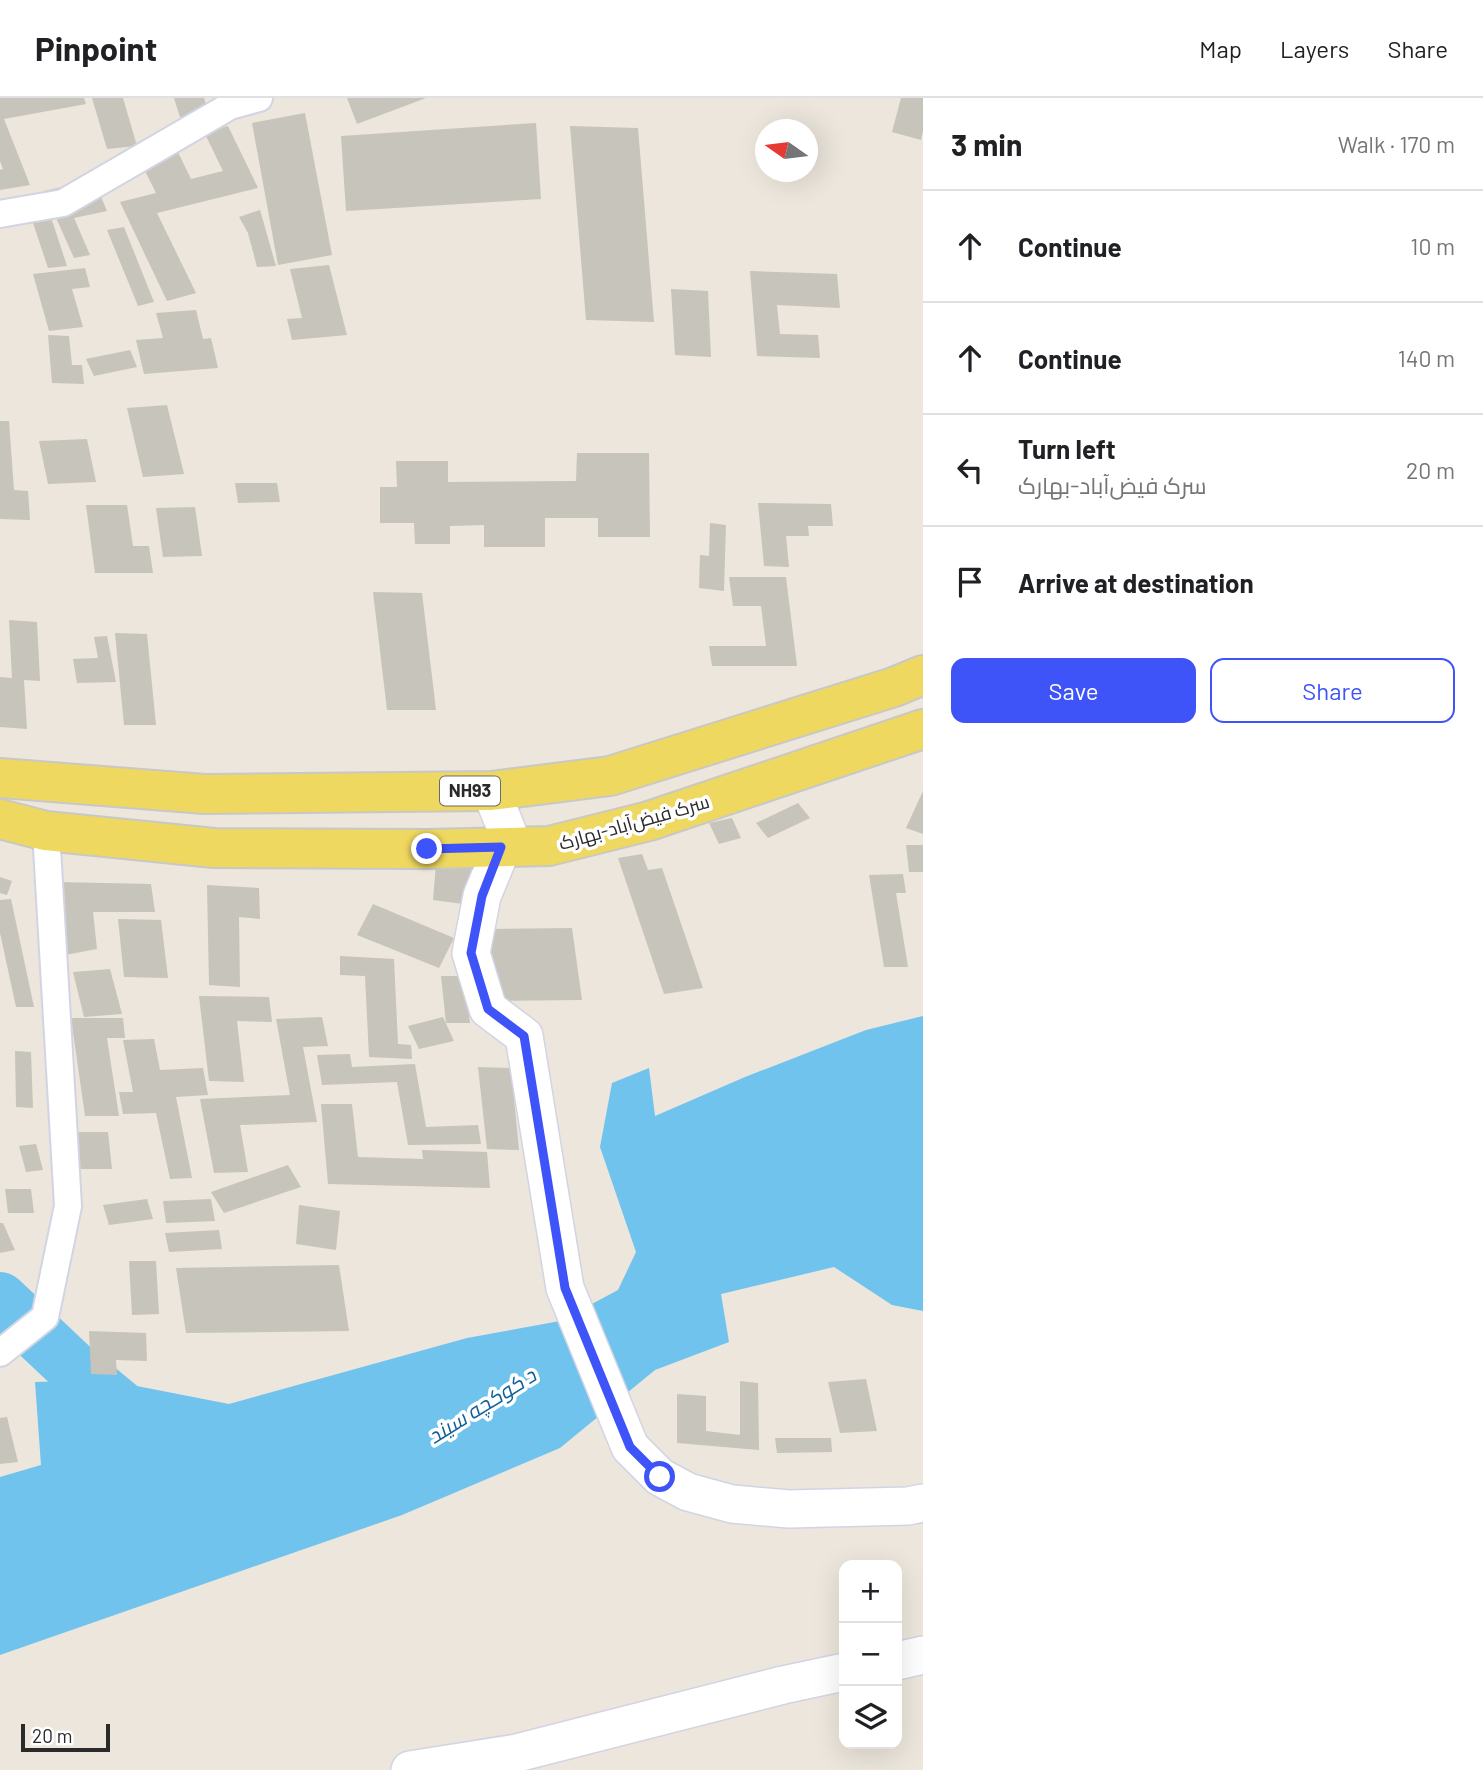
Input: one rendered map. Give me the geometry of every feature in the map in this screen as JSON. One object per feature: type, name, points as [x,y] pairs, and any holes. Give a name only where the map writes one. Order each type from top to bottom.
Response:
[{"type":"main road","name":"NH93","points":[[0,778],[205,794],[491,791],[610,776],[894,687],[923,675]]},
{"type":"main road","name":"سرک فیض‌آباد-بهارک","points":[[0,819],[46,831],[214,848],[427,849],[504,840],[549,846],[649,821],[923,729]]},
{"type":"street","points":[[0,214],[62,203],[230,106],[259,98]]},
{"type":"street","points":[[491,791],[504,840],[482,896],[471,953],[488,1009],[524,1036],[565,1288],[630,1447],[660,1477],[688,1492],[732,1504],[789,1509],[908,1506],[923,1503]]},
{"type":"street","points":[[5,1350],[45,1317],[68,1206],[46,831]]},
{"type":"street","points":[[902,1660],[923,1655]]},
{"type":"street","points":[[410,1770],[517,1753],[839,1673]]},
{"type":"water","name":"د کوکچه سیند","points":[[923,1016],[923,1311],[892,1305],[834,1267],[721,1294],[729,1342],[655,1370],[560,1448],[402,1515],[0,1655],[0,1477],[41,1465],[35,1382],[106,1380],[229,1404],[467,1338],[560,1321],[618,1290],[636,1252],[600,1147],[612,1083],[649,1068],[655,1116],[745,1077],[866,1030]]},
{"type":"building","points":[[0,98],[84,98],[86,104],[4,119],[30,185],[0,190],[0,170],[3,169],[0,161]]},
{"type":"building","points":[[92,98],[123,98],[137,146],[107,149]]},
{"type":"building","points":[[174,98],[204,98],[209,114],[180,117]]},
{"type":"building","points":[[347,98],[426,98],[357,124]]},
{"type":"building","points":[[901,98],[923,98],[921,140],[892,132]]},
{"type":"building","points":[[305,113],[332,255],[278,265],[252,123]]},
{"type":"building","points":[[536,123],[541,199],[346,211],[341,136]]},
{"type":"building","points":[[228,126],[258,188],[157,213],[196,293],[167,301],[120,202],[156,193],[136,153],[174,144],[191,179],[223,171],[204,132]]},
{"type":"building","points":[[570,126],[638,128],[654,322],[586,320]]},
{"type":"building","points":[[94,180],[107,211],[74,218],[90,255],[74,258],[44,191]]},
{"type":"building","points":[[43,193],[67,266],[48,268],[31,217],[0,222],[0,199]]},
{"type":"building","points":[[260,210],[276,266],[257,267],[248,233],[239,217]]},
{"type":"building","points":[[124,227],[154,302],[138,306],[107,230]]},
{"type":"building","points":[[329,265],[347,335],[292,340],[287,319],[302,318],[290,269]]},
{"type":"building","points":[[85,268],[90,287],[72,289],[83,327],[49,331],[33,274]]},
{"type":"building","points":[[750,271],[837,274],[840,308],[777,305],[780,334],[818,335],[820,358],[757,356]]},
{"type":"building","points":[[671,289],[708,291],[711,357],[675,355]]},
{"type":"building","points":[[196,310],[203,339],[211,338],[218,368],[144,374],[136,340],[163,338],[156,313]]},
{"type":"building","points":[[48,335],[69,336],[72,365],[82,365],[84,384],[52,383]]},
{"type":"building","points":[[130,350],[137,367],[94,376],[86,359]]},
{"type":"building","points":[[167,405],[184,474],[143,477],[127,408]]},
{"type":"building","points":[[0,421],[9,421],[14,490],[28,491],[30,520],[0,519]]},
{"type":"building","points":[[87,439],[96,482],[48,484],[39,441]]},
{"type":"building","points":[[577,453],[649,453],[650,537],[598,537],[598,518],[545,518],[545,547],[484,547],[484,525],[450,526],[450,544],[415,544],[414,523],[380,523],[380,487],[397,487],[396,461],[448,461],[448,482],[576,481]]},
{"type":"building","points":[[235,483],[277,483],[280,502],[238,503]]},
{"type":"building","points":[[758,503],[831,504],[833,526],[808,526],[809,536],[786,536],[789,567],[764,566]]},
{"type":"building","points":[[86,505],[127,505],[133,546],[149,546],[153,573],[95,573]]},
{"type":"building","points":[[195,507],[202,556],[163,557],[156,508]]},
{"type":"building","points":[[710,523],[726,525],[724,591],[699,588],[700,555],[709,556]]},
{"type":"building","points":[[729,577],[786,577],[797,666],[712,666],[709,646],[766,646],[761,606],[733,606]]},
{"type":"building","points":[[373,592],[422,593],[436,710],[387,710]]},
{"type":"building","points":[[9,620],[37,622],[40,681],[24,680],[27,729],[0,727],[0,677],[12,678]]},
{"type":"building","points":[[115,633],[147,634],[156,725],[124,725]]},
{"type":"building","points":[[107,636],[116,682],[77,683],[73,659],[98,658],[94,637]]},
{"type":"building","points":[[923,791],[923,834],[906,828]]},
{"type":"building","points":[[798,803],[810,818],[768,838],[756,823]]},
{"type":"building","points":[[732,818],[741,838],[719,844],[709,823]]},
{"type":"building","points":[[906,845],[923,845],[923,872],[909,872]]},
{"type":"building","points":[[642,854],[648,870],[662,868],[703,988],[664,994],[618,858]]},
{"type":"building","points":[[436,863],[474,869],[471,905],[433,900]]},
{"type":"building","points":[[903,874],[906,893],[896,893],[908,967],[884,967],[869,875]]},
{"type":"building","points":[[0,877],[12,881],[7,895],[0,893]]},
{"type":"building","points":[[56,882],[151,884],[155,912],[93,912],[97,949],[65,955]]},
{"type":"building","points":[[207,885],[259,888],[260,919],[239,917],[240,987],[209,985]]},
{"type":"building","points":[[11,899],[34,1007],[16,1007],[0,933],[0,900]]},
{"type":"building","points":[[373,904],[454,938],[439,968],[357,935]]},
{"type":"building","points":[[118,919],[161,920],[168,978],[124,977]]},
{"type":"building","points":[[572,928],[582,1000],[492,1001],[482,929]]},
{"type":"building","points":[[340,956],[394,959],[398,1044],[411,1045],[412,1059],[369,1057],[365,976],[340,975]]},
{"type":"building","points":[[110,969],[122,1014],[84,1017],[73,972]]},
{"type":"building","points":[[441,976],[464,976],[470,1023],[446,1023]]},
{"type":"building","points":[[199,996],[269,997],[272,1022],[237,1021],[244,1082],[209,1081]]},
{"type":"building","points":[[322,1017],[328,1046],[303,1047],[317,1122],[240,1125],[248,1172],[214,1173],[200,1099],[290,1095],[276,1019]]},
{"type":"building","points":[[443,1017],[454,1041],[419,1049],[408,1026]]},
{"type":"building","points":[[71,1018],[123,1018],[125,1038],[107,1038],[119,1116],[85,1116]]},
{"type":"building","points":[[154,1039],[160,1070],[203,1068],[208,1095],[176,1097],[192,1178],[170,1179],[156,1113],[123,1114],[119,1092],[133,1092],[123,1040]]},
{"type":"building","points":[[15,1051],[31,1052],[33,1108],[16,1107]]},
{"type":"building","points":[[350,1054],[352,1067],[415,1064],[426,1127],[478,1125],[481,1144],[408,1145],[397,1082],[322,1085],[317,1055]]},
{"type":"building","points":[[478,1067],[511,1068],[519,1150],[487,1149]]},
{"type":"building","points":[[321,1104],[352,1104],[358,1157],[423,1159],[422,1150],[487,1152],[490,1188],[328,1184]]},
{"type":"building","points":[[72,1132],[108,1132],[112,1169],[77,1169]]},
{"type":"building","points":[[36,1144],[43,1170],[26,1172],[19,1146]]},
{"type":"building","points":[[288,1165],[301,1187],[224,1213],[211,1192]]},
{"type":"building","points":[[5,1189],[31,1189],[34,1213],[8,1213]]},
{"type":"building","points":[[147,1199],[153,1219],[109,1225],[103,1205]]},
{"type":"building","points":[[211,1199],[215,1221],[166,1223],[163,1201]]},
{"type":"building","points":[[299,1205],[340,1211],[336,1250],[296,1244]]},
{"type":"building","points":[[0,1223],[3,1223],[15,1250],[0,1253]]},
{"type":"building","points":[[219,1230],[222,1249],[169,1252],[165,1233]]},
{"type":"building","points":[[129,1261],[156,1261],[159,1314],[132,1315]]},
{"type":"building","points":[[339,1265],[349,1331],[186,1333],[176,1268]]},
{"type":"building","points":[[89,1331],[146,1333],[147,1361],[116,1360],[117,1375],[91,1374]]},
{"type":"building","points":[[866,1379],[877,1431],[840,1433],[828,1382]]},
{"type":"building","points":[[740,1381],[758,1383],[759,1450],[677,1443],[677,1394],[706,1396],[706,1431],[740,1435]]},
{"type":"building","points":[[7,1417],[18,1462],[0,1464],[0,1418]]},
{"type":"building","points":[[775,1438],[831,1438],[832,1452],[777,1453]]},
{"type":"waterway","points":[[0,1299],[72,1367],[124,1410],[131,1437]]},
{"type":"route","points":[[427,849],[501,847],[482,896],[471,953],[488,1009],[524,1036],[565,1288],[630,1447],[660,1477]]}]
